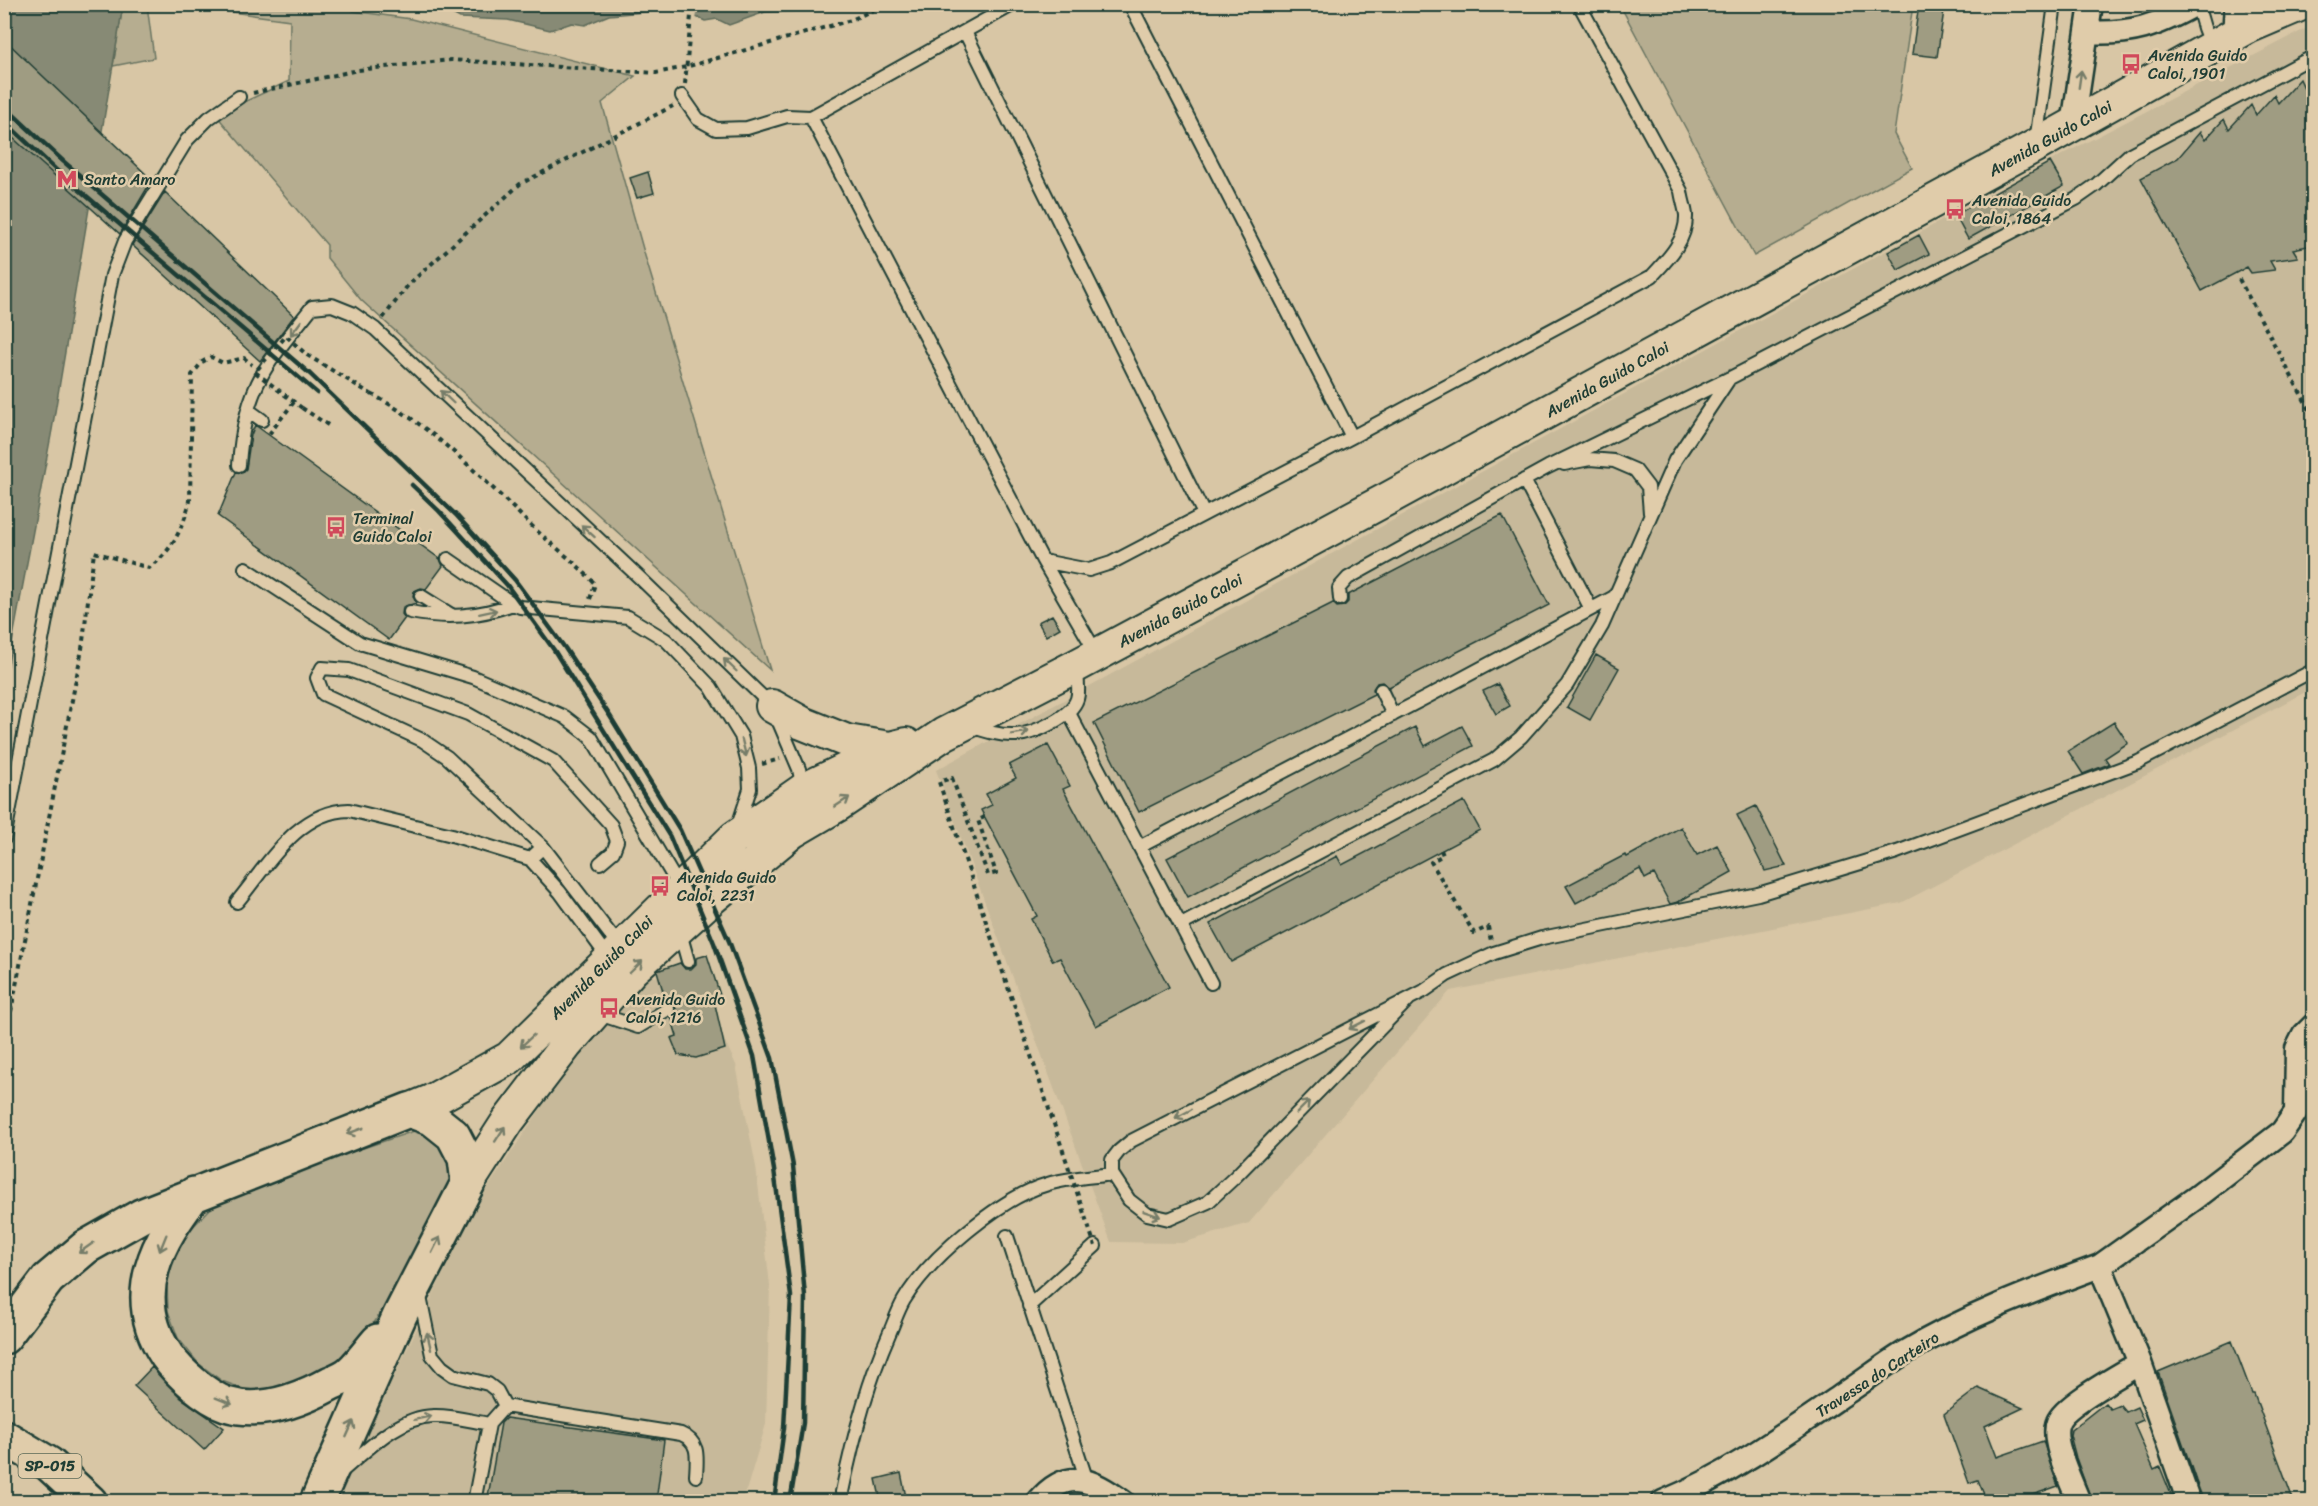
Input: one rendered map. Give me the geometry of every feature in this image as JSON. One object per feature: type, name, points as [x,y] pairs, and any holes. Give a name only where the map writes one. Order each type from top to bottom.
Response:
[{"type":"highway","points":[[4,1337],[48,1279],[86,1247],[141,1216],[409,1110],[434,1119],[453,1135],[465,1158],[468,1183],[400,1315],[321,1494]]},
{"type":"highway","points":[[194,1194],[168,1230],[152,1269],[148,1296],[150,1324],[159,1344],[174,1366],[189,1382],[226,1404],[254,1407],[282,1404],[311,1394],[350,1374],[400,1315]]},
{"type":"highway","name":"SP-015","points":[[4,1437],[49,1464],[90,1502]]},
{"type":"main road","name":"Avenida Guido Caloi","points":[[468,1183],[508,1121],[566,1045],[633,969],[792,832],[838,805],[954,728],[1087,660],[2035,146],[2247,20],[2302,4]]},
{"type":"main road","points":[[772,706],[802,723],[847,741],[890,748]]},
{"type":"main road","name":"Avenida Guido Caloi","points":[[409,1110],[431,1101],[509,1058],[734,838],[803,790],[890,748],[954,728]]},
{"type":"main road","points":[[792,832],[791,827],[803,790]]},
{"type":"street","points":[[2073,125],[2091,4]]},
{"type":"street","points":[[2087,32],[2114,34],[2133,31],[2171,18],[2196,4]]},
{"type":"street","name":"Travessa do Carteiro","points":[[1664,1502],[1728,1470],[1795,1428],[1903,1354],[1964,1320],[2017,1296],[2100,1266],[2197,1197],[2282,1132],[2296,1112],[2297,1049],[2304,1035],[2313,1025]]},
{"type":"street","points":[[2100,1266],[2139,1363],[2189,1502]]},
{"type":"street","points":[[2079,1502],[2060,1451],[2057,1422],[2081,1400],[2139,1363]]},
{"type":"street","points":[[1038,1502],[1056,1484],[1069,1480],[1087,1481],[1123,1502]]},
{"type":"lane","points":[[682,96],[698,120],[716,129],[747,128],[787,116],[811,117],[1014,4]]},
{"type":"lane","points":[[1130,4],[1353,437]]},
{"type":"lane","points":[[1043,561],[1089,570],[1111,563],[1353,437],[1652,276],[1674,252],[1682,235],[1686,216],[1681,191],[1579,4]]},
{"type":"lane","points":[[2035,146],[2055,4]]},
{"type":"lane","points":[[2196,4],[2204,28],[2247,20]]},
{"type":"lane","points":[[965,32],[1204,514]]},
{"type":"lane","points":[[1340,599],[1340,588],[1348,578],[1548,467],[1730,378],[2076,199],[2096,185],[2130,154],[2313,56]]},
{"type":"lane","points":[[4,838],[112,275],[125,241],[187,140],[209,118],[239,97]]},
{"type":"lane","points":[[811,117],[1043,561],[1087,660],[1078,696],[1069,712],[1042,728],[1017,735],[954,728]]},
{"type":"lane","points":[[239,465],[240,443],[248,410],[262,373],[312,307],[332,304],[352,313],[375,328],[772,706],[799,769],[803,790]]},
{"type":"lane","points":[[1181,925],[1494,760],[1521,737],[1567,685],[1602,626],[1675,460],[1730,378]]},
{"type":"lane","points":[[248,410],[262,420]]},
{"type":"lane","points":[[1548,467],[1590,459],[1614,461],[1635,470],[1648,487],[1650,514]]},
{"type":"lane","points":[[1524,480],[1591,609]]},
{"type":"lane","points":[[448,560],[520,607],[628,617],[666,640],[711,687],[741,736],[749,768],[750,789],[734,838]]},
{"type":"lane","points":[[245,568],[360,643],[473,677],[565,717],[591,737],[681,889]]},
{"type":"lane","points":[[421,596],[455,617]]},
{"type":"lane","points":[[1141,846],[1614,597]]},
{"type":"lane","points":[[410,612],[455,617],[493,612],[513,604]]},
{"type":"lane","points":[[600,863],[613,852],[617,841],[611,825],[554,761],[468,714],[349,670],[322,668],[316,678],[323,693],[422,740],[447,756],[543,846],[615,954]]},
{"type":"lane","points":[[1409,999],[1208,1202],[1169,1219],[1147,1214],[1129,1200],[1112,1174],[1112,1160],[1131,1141],[1409,999],[1447,975],[1494,953],[1542,938],[1758,894],[1897,852],[2138,762],[2313,670]]},
{"type":"lane","points":[[1381,690],[1393,715]]},
{"type":"lane","points":[[1069,712],[1211,983]]},
{"type":"lane","points":[[237,902],[294,833],[320,815],[333,810],[349,810],[452,835],[530,859],[615,954]]},
{"type":"lane","points":[[530,859],[543,846]]},
{"type":"lane","points":[[679,928],[688,961]]},
{"type":"lane","points":[[595,1012],[638,1027],[668,1009]]},
{"type":"lane","points":[[844,1502],[842,1492],[861,1412],[881,1353],[904,1300],[958,1240],[983,1218],[1015,1198],[1048,1184],[1112,1174]]},
{"type":"lane","points":[[1007,1236],[1087,1481]]},
{"type":"lane","points":[[1029,1306],[1095,1246]]},
{"type":"lane","points":[[417,1282],[432,1355],[453,1375],[488,1384],[497,1391],[505,1406]]},
{"type":"lane","points":[[474,1502],[489,1424],[505,1406]]},
{"type":"lane","points":[[505,1406],[681,1434],[689,1437],[694,1443],[697,1453],[696,1476]]},
{"type":"lane","points":[[321,1494],[371,1447],[400,1426],[415,1419],[433,1416],[489,1424]]},
{"type":"path","points":[[375,328],[409,284],[520,183],[670,108],[682,96],[692,4]]},
{"type":"path","points":[[239,97],[358,70],[451,60],[656,73],[686,67],[850,20],[886,4]]},
{"type":"path","points":[[2239,279],[2313,418]]},
{"type":"path","points":[[328,425],[255,372],[286,336],[308,355],[393,405],[464,461],[588,576],[595,584],[593,595],[582,612]]},
{"type":"path","points":[[4,1047],[82,649],[94,552],[149,568],[160,560],[174,543],[190,501],[192,375],[202,362],[211,357],[223,363],[244,358],[262,373]]},
{"type":"path","points":[[269,434],[294,402]]},
{"type":"path","points":[[985,817],[978,820],[996,873],[988,875],[952,778],[939,782],[1095,1246]]},
{"type":"path","points":[[1440,850],[1443,855],[1431,862],[1474,933],[1488,927]]},
{"type":"shaded area","points":[[5,5],[123,5],[52,430],[5,680]]},
{"type":"shaded area","points":[[123,5],[147,5],[154,58],[113,66]]},
{"type":"shaded area","points":[[179,5],[351,5],[353,11],[411,19],[635,76],[602,103],[645,256],[770,670],[361,300],[327,258],[327,245],[216,115],[289,81],[290,20]]},
{"type":"shaded area","points":[[435,5],[817,5],[804,11],[765,12],[729,25],[717,19],[705,21],[678,9],[609,15],[585,25],[572,23],[550,30],[508,20],[460,18]]},
{"type":"shaded area","points":[[1620,5],[1913,5],[1894,134],[1912,168],[1754,256]]},
{"type":"shaded area","points":[[2313,25],[2313,688],[1901,903],[1450,991],[1249,1223],[1182,1243],[1111,1242],[936,770],[2058,157]]},
{"type":"shaded area","points":[[693,973],[736,1065],[756,1167],[770,1285],[766,1424],[743,1501],[334,1502],[476,1205],[580,1050],[641,978]]},
{"type":"shaded area","points":[[420,1129],[428,1129],[458,1167],[392,1295],[367,1334],[342,1361],[280,1391],[249,1391],[222,1381],[198,1363],[178,1338],[168,1311],[167,1284],[174,1256],[187,1233],[210,1209],[244,1188]]},
{"type":"pier","points":[[686,5],[698,5],[696,21],[685,16]]},
{"type":"building","points":[[1919,4],[1945,4],[1937,57],[1912,54]]},
{"type":"building","points":[[4,39],[152,180],[120,234],[4,130]]},
{"type":"building","points":[[2300,79],[2305,90],[2313,80],[2313,245],[2293,249],[2298,257],[2270,261],[2275,270],[2251,273],[2247,267],[2202,291],[2141,178],[2178,158],[2200,132],[2205,140],[2224,119],[2229,129],[2251,105],[2256,115],[2274,95],[2278,103]]},
{"type":"building","points":[[2050,162],[2064,186],[1968,239],[1955,215]]},
{"type":"building","points":[[648,172],[654,193],[637,198],[630,178]]},
{"type":"building","points":[[165,192],[294,316],[260,361],[132,245]]},
{"type":"building","points":[[1919,235],[1929,254],[1898,270],[1888,252]]},
{"type":"building","points":[[255,425],[440,559],[443,566],[426,589],[421,588],[414,591],[413,596],[416,603],[403,607],[402,614],[405,618],[389,640],[218,516],[236,472],[242,473],[246,469],[251,435]]},
{"type":"building","points":[[1502,515],[1549,605],[1389,687],[1382,682],[1377,683],[1373,689],[1374,694],[1139,812],[1094,723],[1333,603],[1337,607],[1344,606],[1348,602],[1348,595]]},
{"type":"building","points":[[1052,615],[1060,628],[1046,636],[1038,622]]},
{"type":"building","points":[[1596,655],[1619,668],[1590,720],[1567,707]]},
{"type":"building","points":[[1498,684],[1510,706],[1496,714],[1483,691]]},
{"type":"building","points":[[2114,722],[2128,743],[2105,758],[2109,764],[2083,774],[2068,751]]},
{"type":"building","points":[[1462,726],[1473,746],[1188,897],[1167,858],[1415,727],[1425,746]]},
{"type":"building","points":[[1048,745],[1070,786],[1063,789],[1169,987],[1096,1026],[1060,958],[1053,961],[1031,919],[1037,916],[981,810],[992,805],[986,794],[1016,778],[1009,765]]},
{"type":"building","points":[[1464,801],[1480,830],[1231,962],[1210,924],[1337,856],[1342,865]]},
{"type":"building","points":[[1756,806],[1786,866],[1765,871],[1737,815]]},
{"type":"building","points":[[1681,827],[1697,855],[1717,845],[1732,872],[1678,902],[1670,904],[1654,874],[1645,879],[1640,869],[1576,903],[1566,886],[1625,855],[1627,857]]},
{"type":"building","points":[[707,955],[721,998],[714,1000],[725,1049],[696,1058],[678,1055],[671,1038],[677,1036],[671,1017],[676,1008],[672,1002],[666,1001],[657,971],[680,963],[685,969],[691,969],[696,964],[696,958]]},
{"type":"building","points":[[2232,1341],[2294,1502],[2204,1502],[2158,1372]]},
{"type":"building","points":[[152,1367],[181,1398],[224,1428],[204,1450],[134,1386]]},
{"type":"building","points":[[1978,1388],[2023,1408],[1985,1426],[1997,1457],[2043,1441],[2058,1486],[2024,1498],[2026,1502],[1987,1502],[1978,1480],[1969,1483],[1944,1414]]},
{"type":"building","points":[[2105,1403],[2110,1409],[2120,1405],[2126,1412],[2137,1407],[2143,1420],[2134,1424],[2154,1470],[2160,1467],[2174,1502],[2092,1502],[2070,1435],[2071,1430]]},
{"type":"building","points":[[506,1418],[664,1440],[656,1502],[487,1502],[501,1423]]},
{"type":"building","points":[[901,1473],[907,1502],[881,1502],[876,1479]]},
{"type":"railway","points":[[4,106],[63,161],[310,374],[457,516],[515,580],[565,648],[680,830],[729,941],[772,1058],[793,1166],[805,1296],[803,1423],[790,1502]]},
{"type":"railway","points":[[4,121],[55,169],[317,393]]},
{"type":"railway","points":[[412,485],[507,585],[554,650],[670,837],[714,943],[754,1056],[774,1170],[791,1296],[784,1428],[774,1502]]},
{"type":"place","name":"Avenida Guido Caloi, 1901","points":[[2131,64]]},
{"type":"place","name":"Santo Amaro","points":[[67,179]]},
{"type":"place","name":"Avenida Guido Caloi, 1864","points":[[1955,209]]},
{"type":"place","name":"Terminal Guido Caloi","points":[[336,527]]},
{"type":"place","name":"Avenida Guido Caloi, 2231","points":[[660,886]]},
{"type":"place","name":"Avenida Guido Caloi, 1216","points":[[609,1008]]}]
